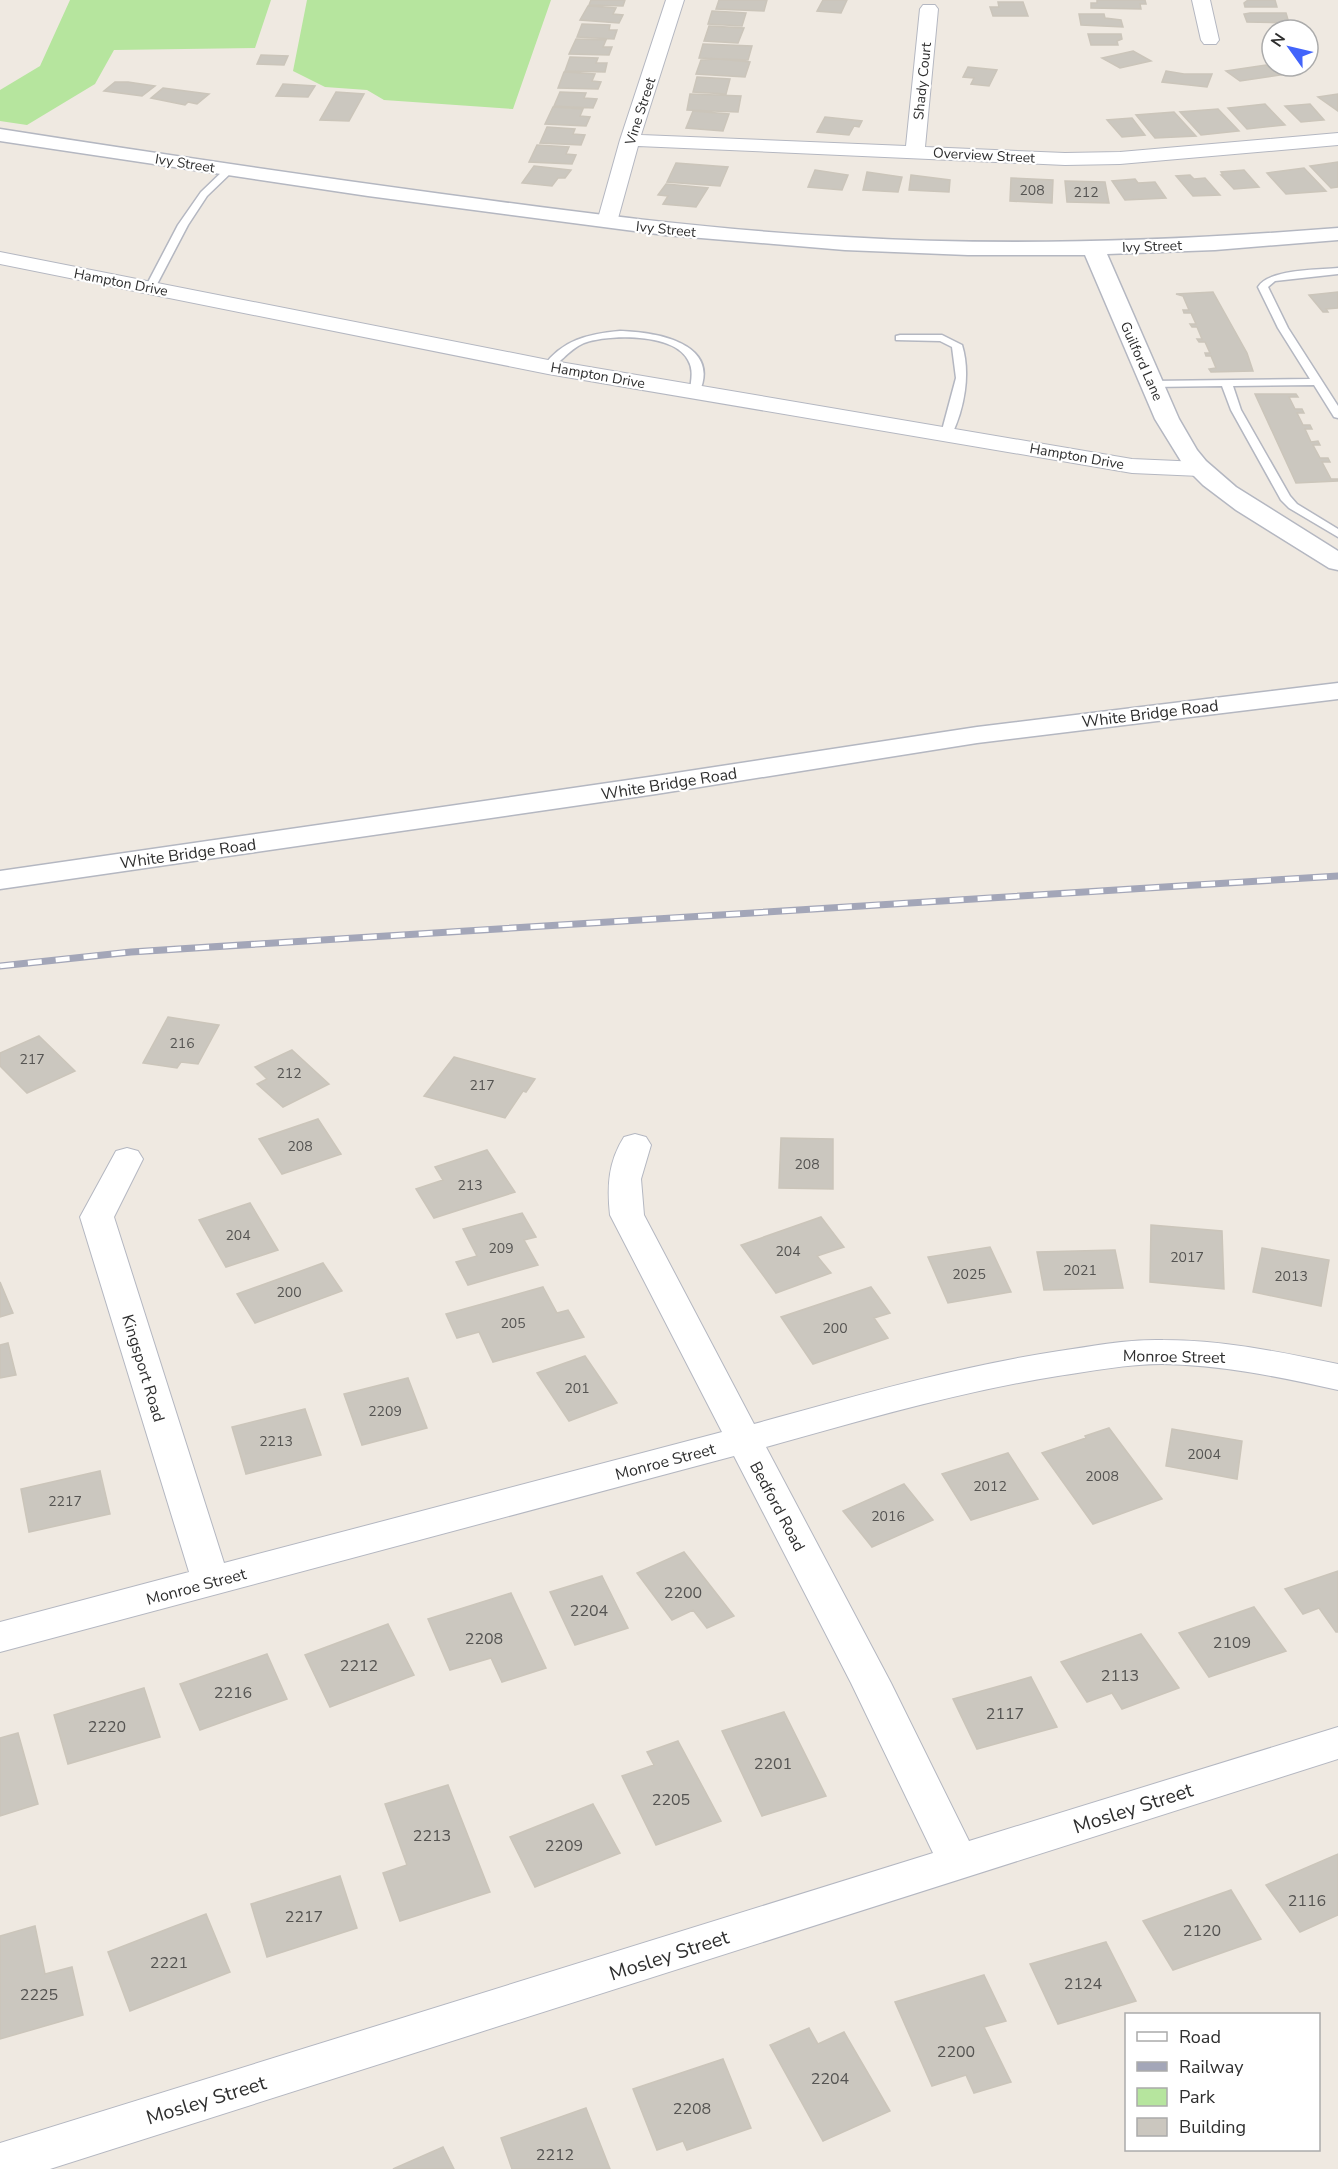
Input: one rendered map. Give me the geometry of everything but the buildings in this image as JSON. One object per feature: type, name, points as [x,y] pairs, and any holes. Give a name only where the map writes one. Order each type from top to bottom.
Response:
[{"type":"street","name":"Vine Street","points":[[607,222],[630,140],[675,0]]},
{"type":"street","points":[[1201,0],[1210,40]]},
{"type":"street","name":"Shady Court","points":[[915,152],[929,9]]},
{"type":"street","name":"Ivy Street","points":[[0,135],[228,170],[607,222],[705,233],[846,244],[1093,248],[1280,240],[1338,234]]},
{"type":"street","name":"Overview Street","points":[[630,140],[1065,159],[1120,158],[1338,139]]},
{"type":"street","name":"Guilford Lane","points":[[1093,248],[1180,444],[1200,469]]},
{"type":"street","name":"Hampton Drive","points":[[0,258],[548,367],[1132,466],[1200,469]]},
{"type":"street","points":[[1200,469],[1225,490],[1338,562]]},
{"type":"street","name":"White Bridge Road","points":[[0,880],[633,789],[977,735],[1338,691]]},
{"type":"street","name":"Bedford Road","points":[[635,1145],[628,1161],[623,1187],[627,1215],[871,1683],[959,1863]]},
{"type":"street","name":"Kingsport Road","points":[[127,1159],[97,1216],[211,1582]]},
{"type":"street","name":"Monroe Street","points":[[0,1637],[942,1385],[1011,1371],[1121,1354],[1163,1352],[1239,1357],[1294,1366],[1338,1377]]},
{"type":"street","name":"Mosley Street","points":[[0,2164],[1338,1743]]},
{"type":"lane","points":[[150,288],[183,225],[204,194],[228,170]]},
{"type":"lane","points":[[1338,271],[1273,278],[1263,287],[1283,328],[1338,415]]},
{"type":"lane","points":[[548,367],[567,348],[582,340],[617,334],[650,336],[674,342],[692,356],[698,367],[699,379],[695,391]]},
{"type":"lane","points":[[900,338],[942,338],[957,345],[963,360],[963,376],[947,434]]},
{"type":"lane","points":[[1152,384],[1316,382]]},
{"type":"lane","points":[[1227,383],[1236,410],[1285,498],[1293,506],[1338,534]]},
{"type":"green space","points":[[70,0],[271,0],[255,48],[114,50],[95,84],[27,125],[0,121],[0,90],[40,66]]},
{"type":"green space","points":[[307,0],[551,0],[513,109],[384,100],[367,90],[325,87],[293,71]]},
{"type":"railway","points":[[0,966],[131,952],[1338,876]]}]
